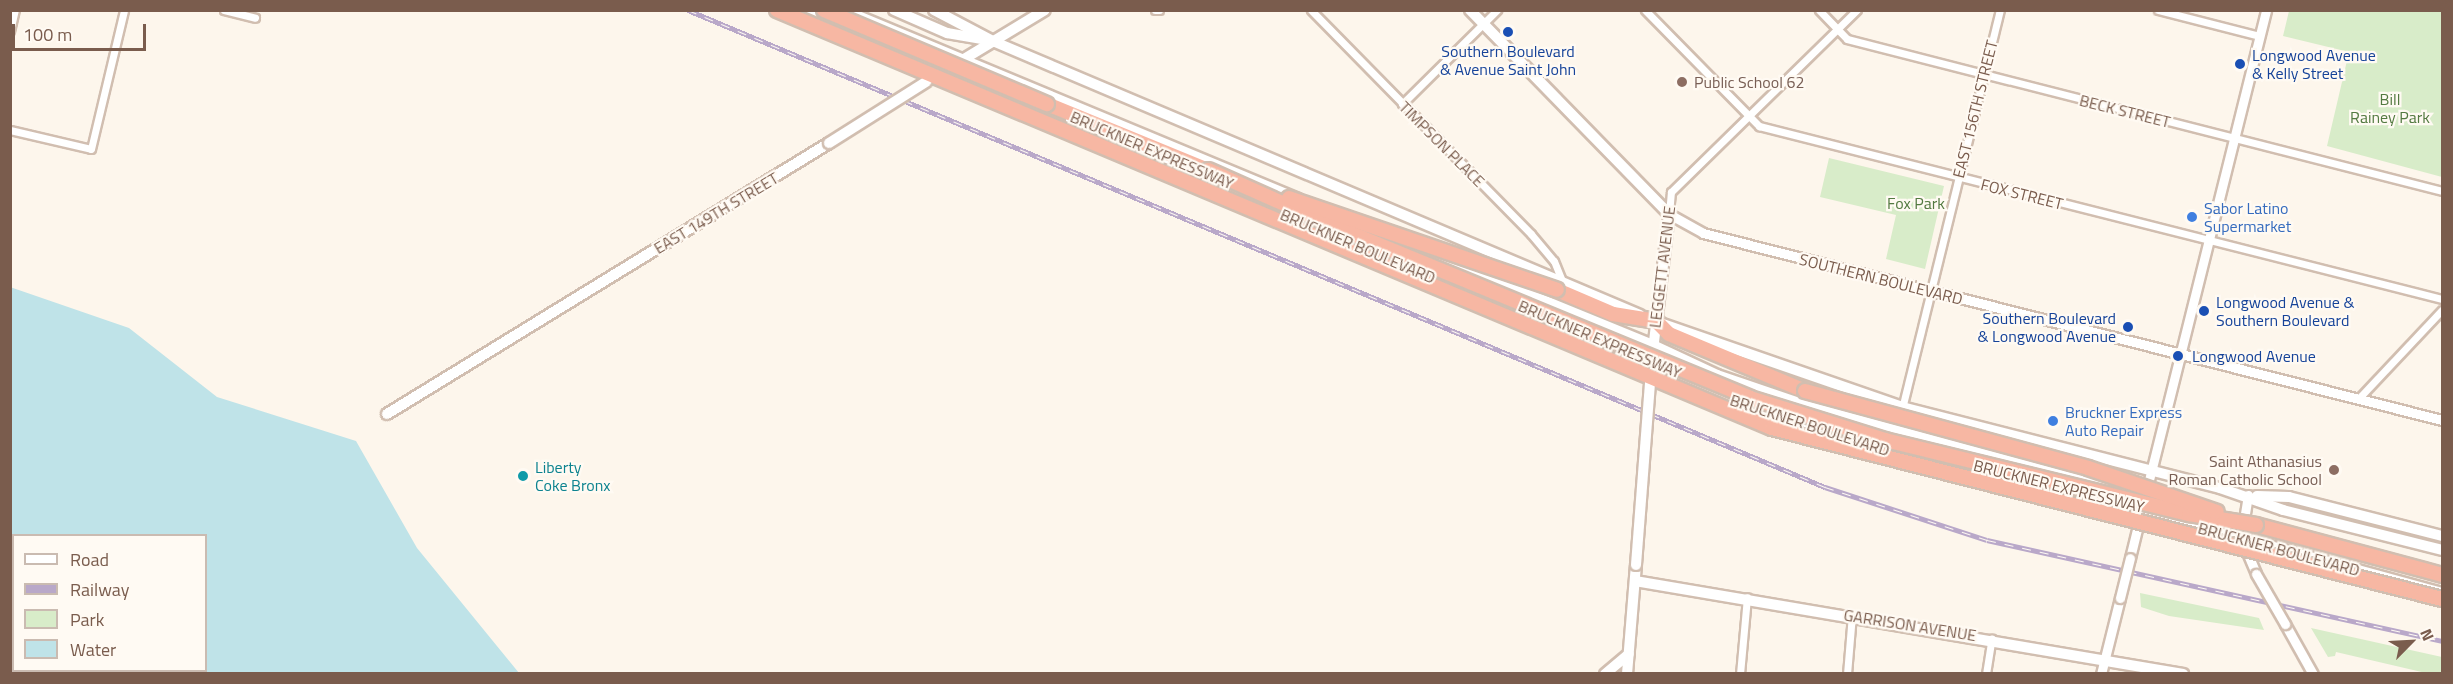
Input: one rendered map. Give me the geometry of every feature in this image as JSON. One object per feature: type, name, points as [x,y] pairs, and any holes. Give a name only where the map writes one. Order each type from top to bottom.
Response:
[{"type":"highway","name":"BRUCKNER EXPRESSWAY","points":[[777,10],[1772,428],[2442,599]]},
{"type":"highway","name":"BRUCKNER EXPRESSWAY","points":[[824,10],[1750,399],[1885,440],[2189,514],[2250,522],[2442,575]]},
{"type":"highway","points":[[1208,170],[1560,287],[1613,314],[1656,321],[1669,334],[1805,391],[2088,468],[2250,522]]},
{"type":"main road","name":"BRUCKNER BOULEVARD","points":[[805,10],[948,69],[1356,246],[1770,416],[1892,452],[2241,538],[2442,592]]},
{"type":"main road","name":"BRUCKNER BOULEVARD","points":[[844,10],[1653,345],[1717,375],[1897,431],[2145,496],[2442,568]]},
{"type":"main road","points":[[894,10],[947,33],[995,42]]},
{"type":"main road","points":[[934,10],[995,42],[1560,287]]},
{"type":"main road","name":"EAST 149TH STREET","points":[[387,414],[1045,10]]},
{"type":"main road","name":"SOUTHERN BOULEVARD","points":[[1470,10],[1670,214]]},
{"type":"main road","name":"LEGGETT AVENUE","points":[[1627,674],[1653,345],[1670,214]]},
{"type":"main road","points":[[1656,321],[1902,407],[2248,495],[2283,510],[2442,550]]},
{"type":"main road","points":[[2248,495],[2289,497],[2442,536]]},
{"type":"main road","name":"GARRISON AVENUE","points":[[1635,581],[1747,597],[1992,638],[2183,674]]},
{"type":"main road","points":[[1605,674],[1629,654]]},
{"type":"street","points":[[10,31],[15,10]]},
{"type":"street","points":[[10,130],[92,149],[124,10]]},
{"type":"street","points":[[224,10],[255,18]]},
{"type":"street","name":"TIMPSON PLACE","points":[[1311,10],[1531,234],[1554,261],[1560,287]]},
{"type":"street","points":[[1402,104],[1497,10]]},
{"type":"street","name":"FOX STREET","points":[[1645,10],[1759,126],[2442,299]]},
{"type":"street","name":"BECK STREET","points":[[1819,10],[1847,39],[2442,191]]},
{"type":"street","name":"LEGGETT AVENUE","points":[[1670,214],[1671,192],[1857,10]]},
{"type":"street","name":"EAST 156TH STREET","points":[[1892,452],[1982,75],[2000,10]]},
{"type":"street","points":[[2158,10],[2259,36]]},
{"type":"street","points":[[2101,674],[2266,10]]},
{"type":"street","name":"SOUTHERN BOULEVARD","points":[[1670,214],[1703,233],[2442,420]]},
{"type":"street","points":[[2358,399],[2442,310]]},
{"type":"street","points":[[2248,495],[2250,522],[2241,538],[2256,574],[2313,674]]},
{"type":"street","points":[[1740,674],[1747,597]]},
{"type":"street","points":[[1847,674],[1852,615]]},
{"type":"street","points":[[1986,674],[1992,638]]},
{"type":"green space","name":"Bill Rainey Park","points":[[2289,11],[2442,11],[2442,177],[2327,146],[2349,52],[2283,36]]},
{"type":"green space","name":"Fox Park","points":[[1829,158],[1944,186],[1925,269],[1886,259],[1896,215],[1820,197]]},
{"type":"green space","points":[[2140,593],[2259,618],[2264,630],[2169,616],[2141,607]]},
{"type":"green space","points":[[2311,628],[2442,657],[2442,673],[2426,673],[2336,652],[2335,656],[2328,657]]},
{"type":"water","points":[[10,287],[129,328],[217,397],[356,441],[417,548],[519,673],[11,673]]},
{"type":"railway","points":[[688,10],[1825,487],[1987,540],[2442,641]]},
{"type":"place","name":"Southern Boulevard & Avenue Saint John","points":[[1508,32]]},
{"type":"place","name":"Longwood Avenue & Kelly Street","points":[[2240,64]]},
{"type":"place","name":"Public School 62","points":[[1682,82]]},
{"type":"place","name":"Sabor Latino Supermarket","points":[[2192,217]]},
{"type":"place","name":"Longwood Avenue & Southern Boulevard","points":[[2204,311]]},
{"type":"place","name":"Southern Boulevard & Longwood Avenue","points":[[2128,327]]},
{"type":"place","name":"Longwood Avenue","points":[[2178,356]]},
{"type":"place","name":"Bruckner Express Auto Repair","points":[[2053,421]]},
{"type":"place","name":"Saint Athanasius Roman Catholic School","points":[[2334,470]]},
{"type":"place","name":"Liberty Coke Bronx","points":[[523,476]]}]
